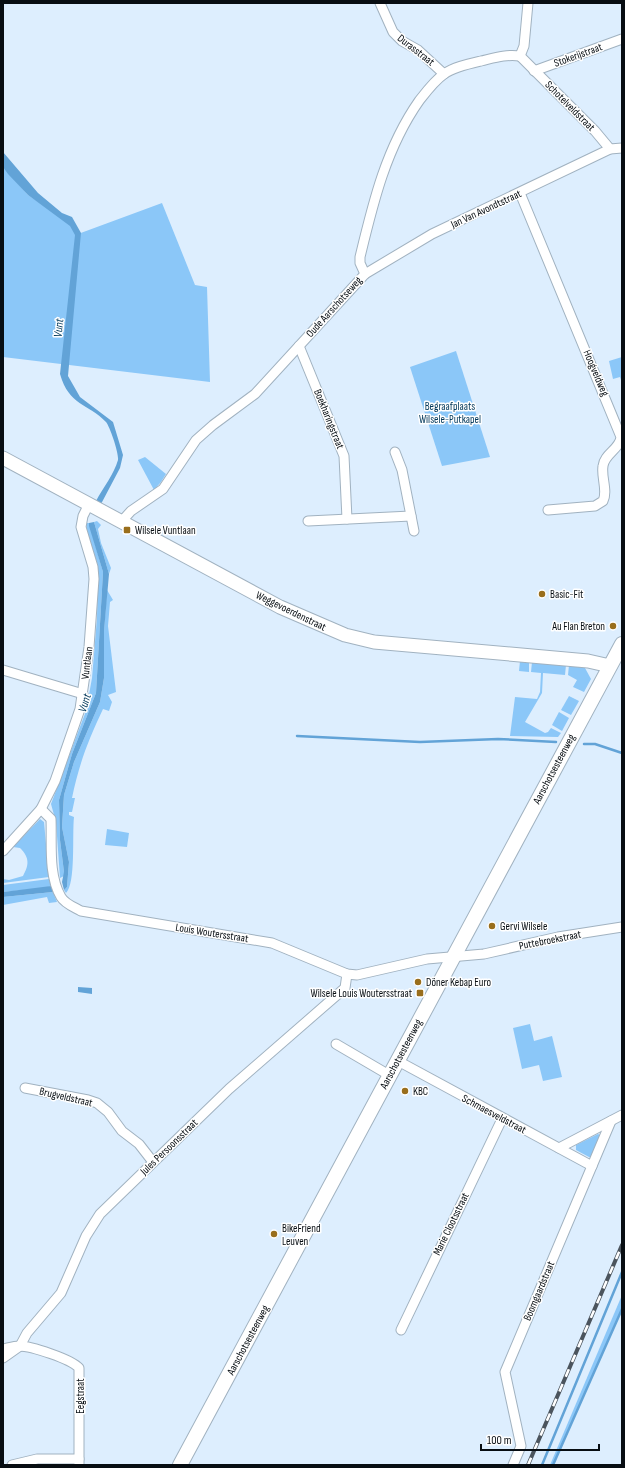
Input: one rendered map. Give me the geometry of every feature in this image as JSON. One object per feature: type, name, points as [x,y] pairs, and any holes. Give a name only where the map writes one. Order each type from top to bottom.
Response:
[{"type":"main road","name":"Aarschotsesteenweg","points":[[180,1465],[622,644]]},
{"type":"street","name":"Durasstraat","points":[[380,3],[393,32],[402,41],[423,54],[444,74]]},
{"type":"street","points":[[520,56],[524,46],[528,3]]},
{"type":"street","name":"Stokerijstraat","points":[[534,71],[622,39]]},
{"type":"street","name":"Oude Aarschotseweg","points":[[121,522],[131,511],[163,489],[196,440],[213,424],[255,394],[365,274],[360,264],[361,252],[374,197],[395,141],[408,116],[424,94],[444,74],[473,63],[511,54],[520,56]]},
{"type":"street","name":"Schotelveldstraat","points":[[520,56],[595,131],[610,149]]},
{"type":"street","points":[[610,149],[622,148]]},
{"type":"street","name":"Jan Van Avondtstraat","points":[[365,274],[432,234],[610,149]]},
{"type":"street","name":"Hoogveldweg","points":[[520,193],[621,437],[620,443],[605,460],[603,466],[603,501],[595,506],[548,510]]},
{"type":"street","name":"Boekharingstraat","points":[[299,346],[344,456],[347,519]]},
{"type":"street","points":[[395,452],[402,470],[414,531]]},
{"type":"street","name":"Weggevoerdenstraat","points":[[3,458],[280,607],[345,635],[374,642],[574,660],[610,666]]},
{"type":"street","name":"Vuntlaan","points":[[3,851],[41,809],[55,781],[83,694],[89,647],[94,579],[93,567],[83,536],[81,520],[94,507]]},
{"type":"street","points":[[308,521],[411,516]]},
{"type":"street","points":[[3,670],[83,694]]},
{"type":"street","name":"Louis Woutersstraat","points":[[41,809],[51,819],[54,880],[59,893],[68,904],[81,911],[272,943],[348,974],[357,975],[427,959],[454,956]]},
{"type":"street","name":"Puttebroekstraat","points":[[454,956],[484,954],[558,937],[622,927]]},
{"type":"street","name":"Jules Persoonsstraat","points":[[3,1358],[20,1346],[27,1333],[61,1293],[92,1226],[111,1203],[229,1089],[345,988],[348,974]]},
{"type":"street","points":[[336,1044],[389,1075]]},
{"type":"street","name":"Schmaesveldstraat","points":[[398,1061],[502,1119],[592,1166]]},
{"type":"street","name":"Brugveldstraat","points":[[25,1088],[97,1103],[108,1112],[122,1131],[139,1144],[153,1162]]},
{"type":"street","points":[[559,1148],[622,1115]]},
{"type":"street","name":"Marie Clootsstraat","points":[[401,1330],[502,1119]]},
{"type":"street","name":"Boomgaardstraat","points":[[513,1465],[521,1446],[505,1372],[611,1121]]},
{"type":"street","points":[[3,1349],[20,1346]]},
{"type":"street","name":"Eegstraat","points":[[20,1346],[70,1361],[79,1368],[79,1462]]},
{"type":"street","points":[[12,1465],[37,1459],[79,1462]]},
{"type":"green space","points":[[3,167],[28,195],[72,225],[78,234],[162,203],[195,285],[207,287],[210,382],[3,357]]},
{"type":"green space","name":"Begraafplaats Wilsele-Putkapel","points":[[456,351],[490,457],[442,466],[410,367]]},
{"type":"green space","points":[[622,357],[622,383],[620,377],[613,379],[609,361]]},
{"type":"green space","points":[[145,457],[166,474],[154,490],[138,460]]},
{"type":"green space","points":[[97,521],[101,525],[98,529],[101,543],[111,568],[109,574],[94,522]]},
{"type":"green space","points":[[86,523],[89,523],[103,572],[96,693],[72,754],[59,800],[60,840],[64,872],[64,876],[60,878],[56,822],[51,804],[86,711],[92,678],[97,618],[98,566],[87,532]]},
{"type":"green space","points":[[107,590],[113,600],[110,602],[108,626],[116,692],[108,695],[112,702],[109,711],[103,709],[88,742],[72,798],[75,798],[72,812],[69,812],[69,815],[74,817],[72,869],[69,888],[66,893],[64,890],[67,887],[69,862],[62,827],[64,795],[74,762],[100,702],[104,678],[104,631]]},
{"type":"green space","points":[[520,661],[529,662],[529,672],[519,671]]},
{"type":"green space","points":[[532,662],[566,665],[565,675],[543,673],[542,693],[525,722],[545,733],[551,728],[561,733],[558,737],[510,736],[515,697],[537,699],[540,692],[541,673],[531,672]]},
{"type":"green space","points":[[569,665],[585,668],[591,679],[584,692],[573,687],[577,680],[568,675]]},
{"type":"green space","points":[[569,696],[579,701],[571,715],[561,710]]},
{"type":"green space","points":[[559,712],[569,718],[562,731],[552,725]]},
{"type":"green space","points":[[40,819],[44,822],[49,877],[3,883],[3,879],[9,880],[23,876],[28,862],[26,855],[20,848],[13,847]]},
{"type":"green space","points":[[107,829],[129,833],[127,847],[105,845]]},
{"type":"green space","points":[[49,879],[51,886],[45,888],[3,892],[3,885]]},
{"type":"green space","points":[[53,892],[57,902],[49,903],[47,897],[3,905],[3,897]]},
{"type":"green space","points":[[530,1024],[534,1041],[552,1036],[562,1077],[543,1081],[539,1065],[522,1069],[513,1028]]},
{"type":"green space","points":[[598,1134],[602,1136],[592,1157],[589,1157],[576,1150],[576,1145]]},
{"type":"green space","points":[[622,1295],[622,1309],[553,1465],[550,1465]]},
{"type":"shaded area","points":[[3,152],[38,193],[62,213],[72,217],[81,233],[68,376],[80,397],[113,422],[123,455],[120,468],[101,504],[96,501],[111,476],[118,460],[114,440],[106,422],[68,392],[60,374],[75,235],[70,226],[28,195],[8,174],[3,167]]},
{"type":"shaded area","points":[[94,522],[109,574],[104,631],[104,678],[100,702],[74,762],[64,795],[62,827],[69,862],[67,887],[64,890],[62,882],[64,872],[60,840],[59,800],[72,754],[96,693],[103,572],[89,526],[89,523]]},
{"type":"shaded area","points":[[51,886],[53,892],[3,897],[3,892]]},
{"type":"shaded area","points":[[78,987],[92,988],[92,994],[78,992]]},
{"type":"waterway","points":[[297,736],[420,742],[498,739],[556,742]]},
{"type":"waterway","points":[[584,744],[595,744],[622,753]]},
{"type":"waterway","points":[[542,1465],[622,1272]]},
{"type":"waterway","points":[[553,1465],[622,1309]]},
{"type":"railway","points":[[528,1465],[622,1245]]},
{"type":"place","name":"Wilsele Vuntlaan","points":[[127,530]]},
{"type":"place","name":"Basic-Fit","points":[[542,594]]},
{"type":"place","name":"Au Flan Breton","points":[[613,626]]},
{"type":"place","name":"Gervi Wilsele","points":[[492,926]]},
{"type":"place","name":"Döner Kebap Euro","points":[[418,982]]},
{"type":"place","name":"Wilsele Louis Woutersstraat","points":[[420,993]]},
{"type":"place","name":"KBC","points":[[405,1091]]},
{"type":"place","name":"BikeFriend Leuven","points":[[274,1234]]},
{"type":"water label","name":"Vunt","points":[[59,328]]},
{"type":"water label","name":"Vunt","points":[[85,703]]}]
